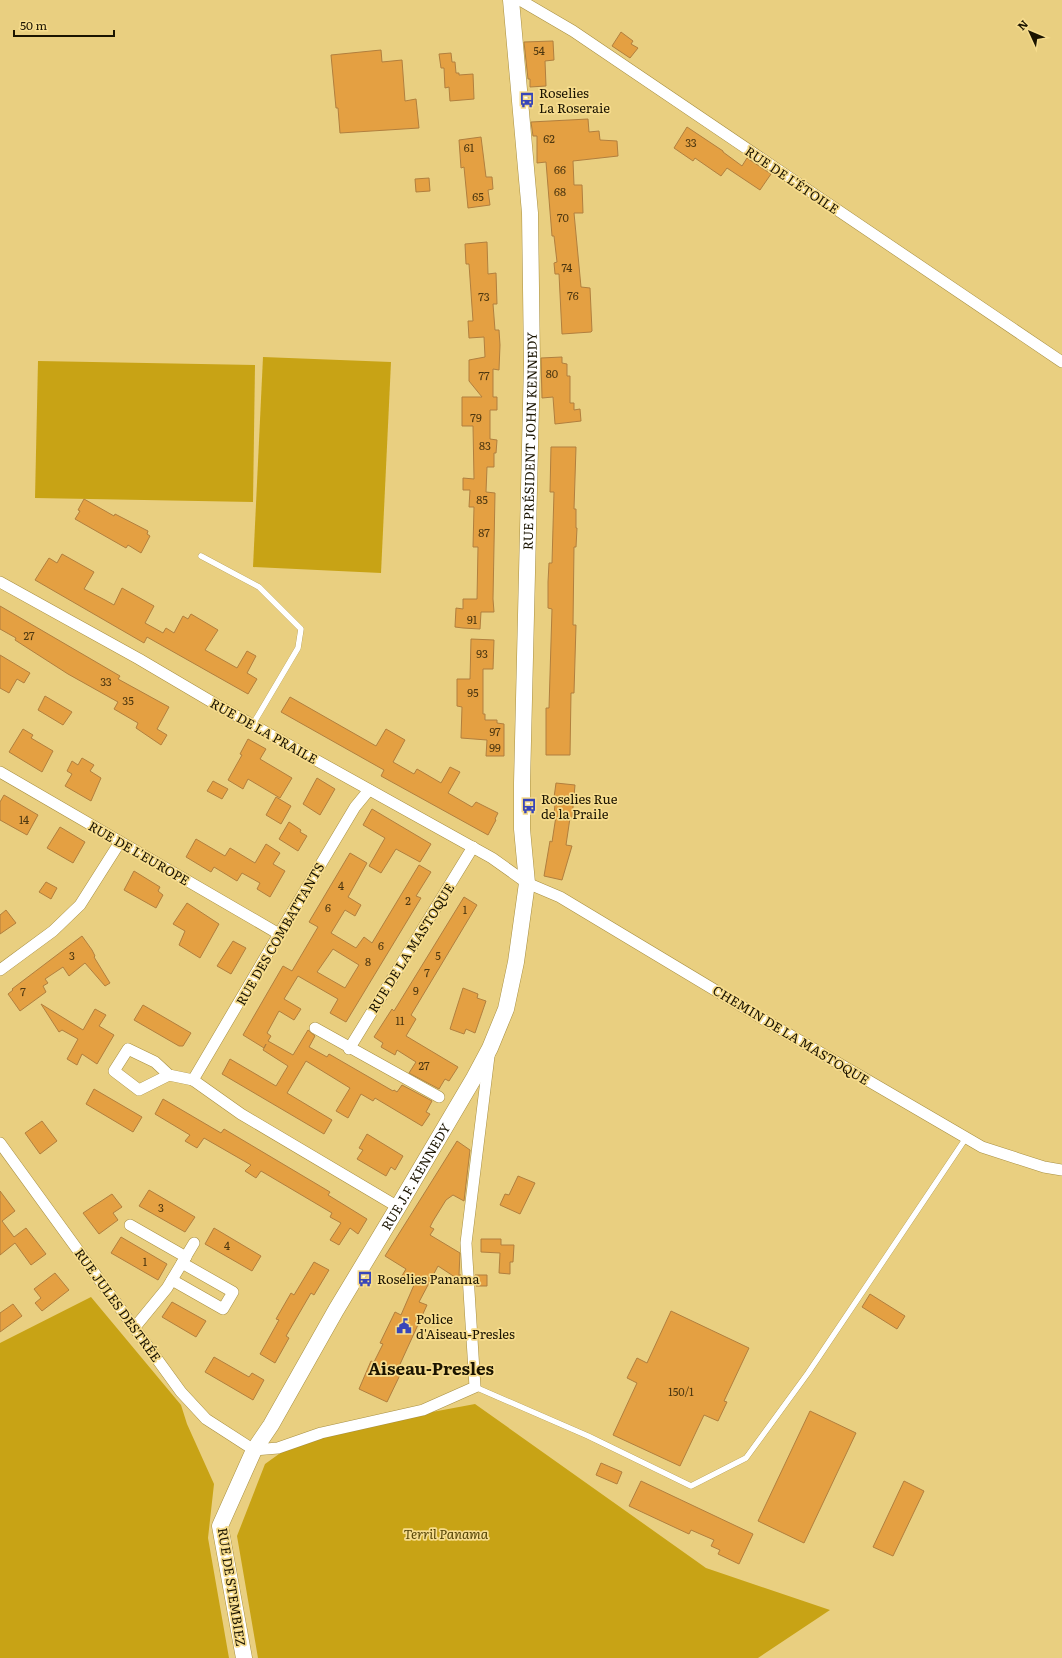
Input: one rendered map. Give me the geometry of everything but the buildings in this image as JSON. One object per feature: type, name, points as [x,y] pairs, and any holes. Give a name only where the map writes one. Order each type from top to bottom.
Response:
[{"type":"street","name":"RUE PRÉSIDENT JOHN KENNEDY","points":[[511,0],[530,213],[532,364],[522,783],[522,829],[527,883]]},
{"type":"street","name":"RUE DE L'ÉTOILE","points":[[520,0],[573,31],[1062,362]]},
{"type":"street","name":"RUE DE LA PRAILE","points":[[0,582],[139,659],[217,705],[473,847],[492,858],[527,883]]},
{"type":"street","name":"RUE DE L'EUROPE","points":[[0,772],[279,934]]},
{"type":"street","name":"RUE DES COMBATTANTS","points":[[193,1080],[355,807],[369,790]]},
{"type":"street","points":[[0,970],[53,931],[80,905],[120,842]]},
{"type":"street","name":"RUE DE LA MASTOQUE","points":[[349,1048],[473,847]]},
{"type":"street","name":"RUE J.F. KENNEDY","points":[[254,1450],[271,1425],[336,1310],[398,1208],[490,1048],[506,1009],[516,962],[527,883]]},
{"type":"street","name":"CHEMIN DE LA MASTOQUE","points":[[527,883],[560,897],[789,1035],[982,1147],[1044,1167],[1062,1170]]},
{"type":"street","points":[[315,1028],[440,1097]]},
{"type":"street","points":[[254,1450],[278,1448],[322,1433],[423,1410],[475,1387],[466,1243],[490,1048]]},
{"type":"street","points":[[168,1075],[139,1090],[114,1071],[128,1049],[155,1062],[168,1075],[193,1080],[241,1114],[398,1208]]},
{"type":"street","name":"RUE JULES DESTRÉE","points":[[0,1143],[181,1392],[206,1419],[254,1450]]},
{"type":"street","points":[[130,1225],[233,1292],[223,1309],[172,1280]]},
{"type":"street","points":[[135,1327],[167,1288],[194,1242]]},
{"type":"street","name":"RUE DE STEMBIEZ","points":[[244,1658],[220,1526],[254,1450]]},
{"type":"lane","points":[[201,556],[259,587],[301,629],[298,648],[253,724]]},
{"type":"lane","points":[[475,1387],[588,1436],[691,1486],[746,1458],[808,1373],[966,1138]]},
{"type":"green space","points":[[263,357],[391,362],[381,573],[253,567]]},
{"type":"green space","points":[[38,361],[255,365],[253,502],[35,498]]},
{"type":"green space","points":[[91,1297],[181,1405],[187,1424],[214,1484],[208,1538],[229,1658],[0,1658],[0,1343]]},
{"type":"green space","name":"Terril Panama","points":[[475,1404],[706,1568],[830,1610],[758,1658],[258,1658],[237,1536],[265,1464],[304,1436]]},
{"type":"place","name":"Roselies La Roseraie","points":[[527,100]]},
{"type":"place","name":"Roselies Rue de la Praile","points":[[529,806]]},
{"type":"place","name":"Roselies Panama","points":[[365,1279]]},
{"type":"place","name":"Police d'Aiseau-Presles","points":[[404,1326]]},
{"type":"district","name":"Aiseau-Presles","points":[[431,1369]]}]
